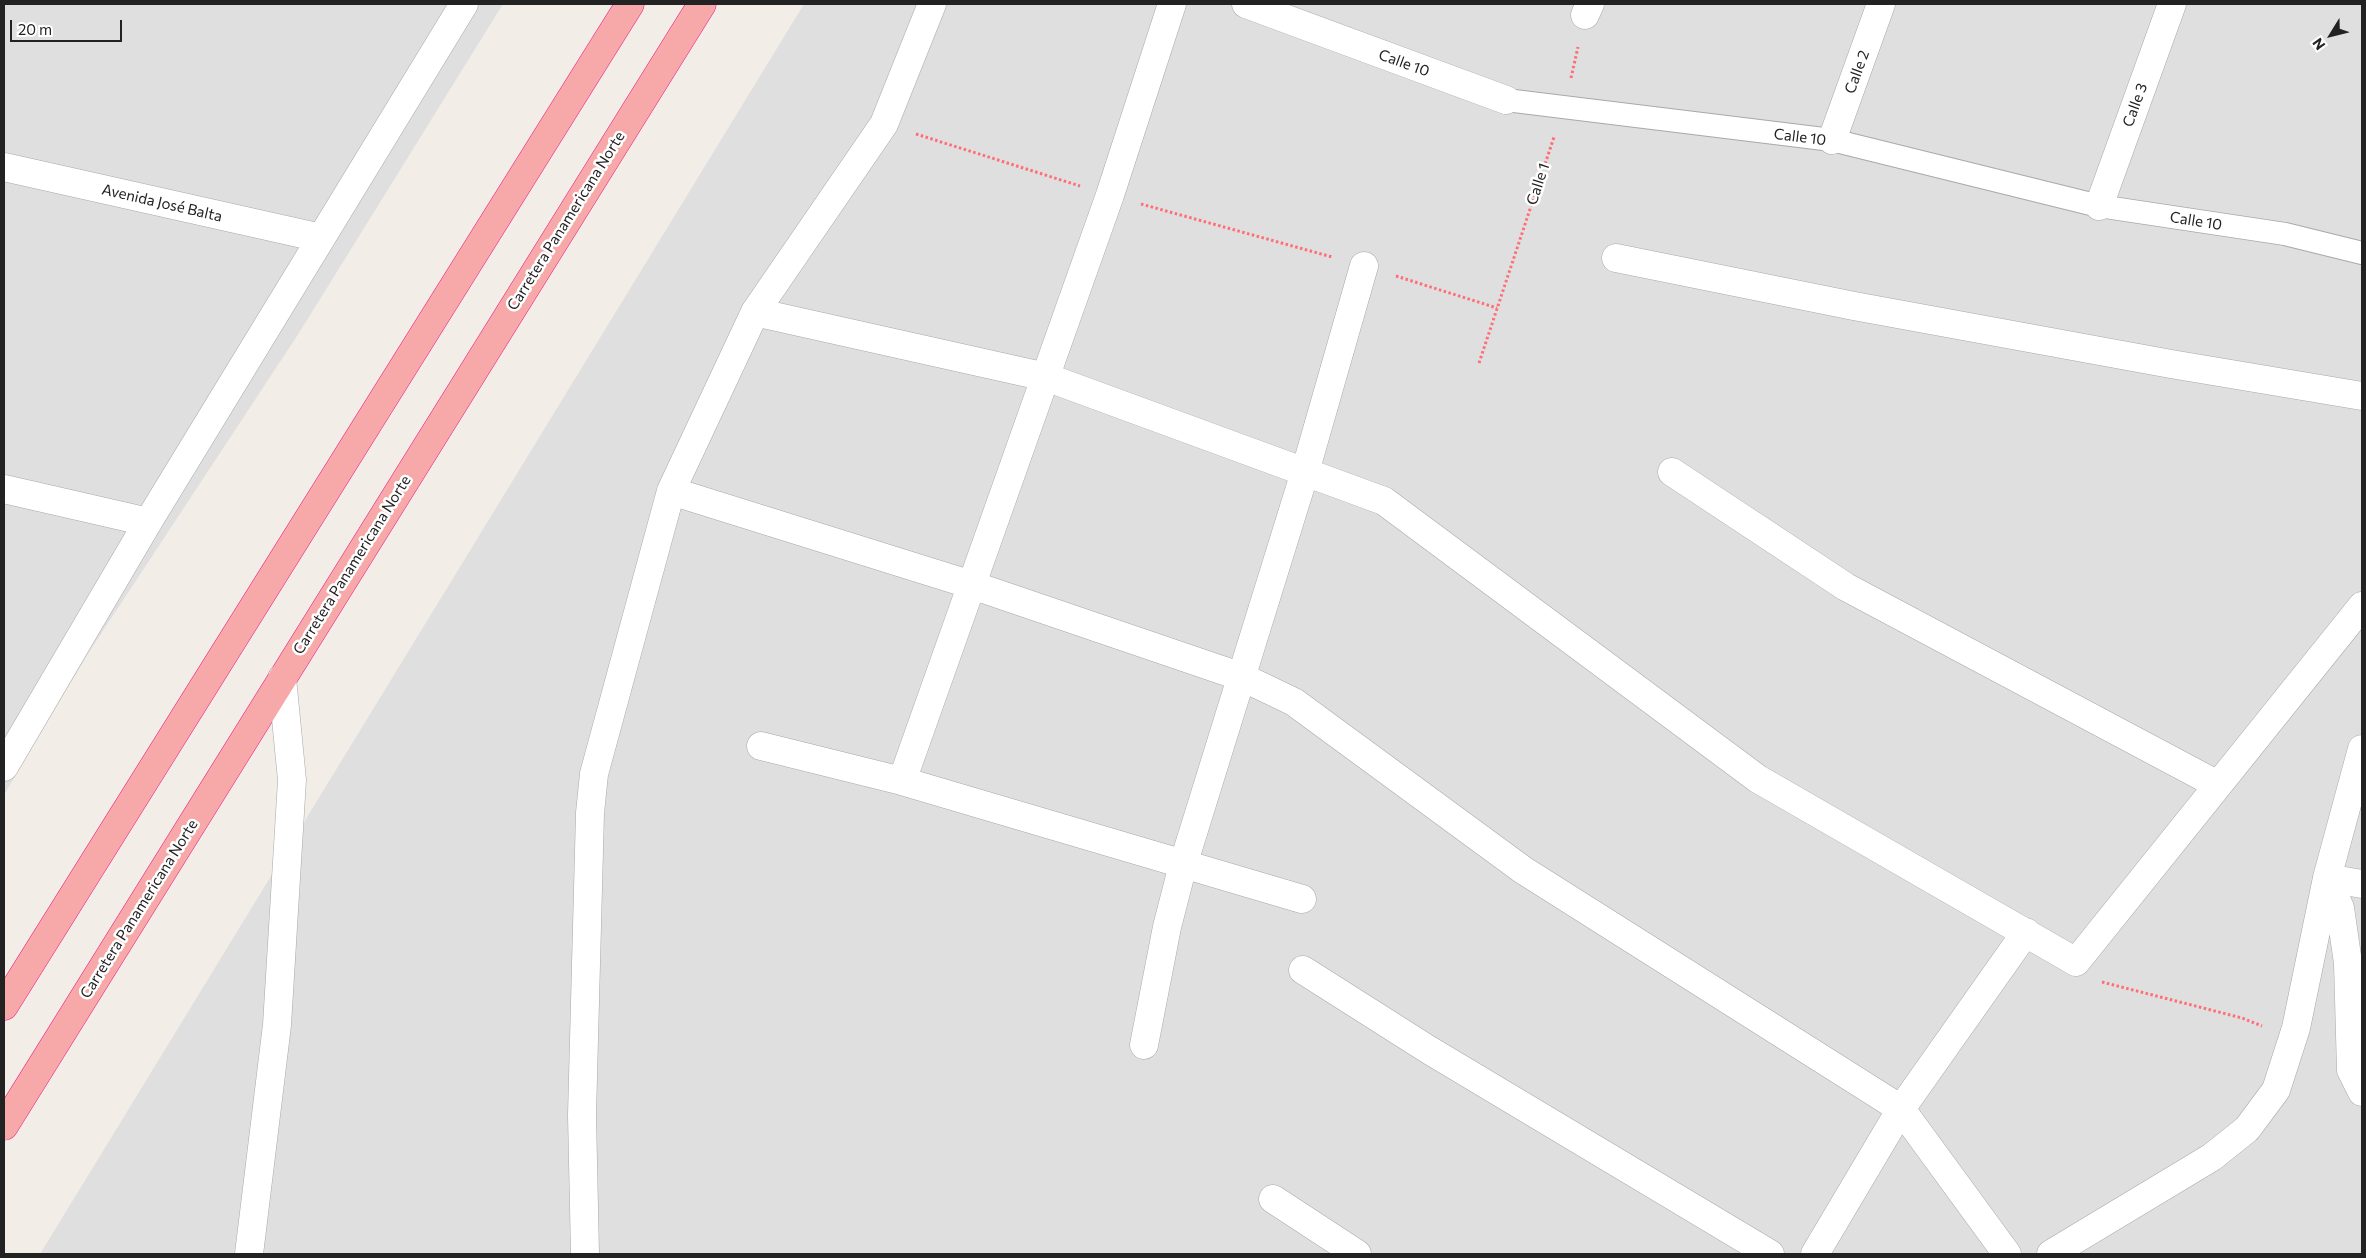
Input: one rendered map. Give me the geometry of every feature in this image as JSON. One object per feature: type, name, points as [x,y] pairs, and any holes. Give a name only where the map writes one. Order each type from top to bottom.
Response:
[{"type":"highway","points":[[4,1006],[630,4]]},
{"type":"highway","name":"Carretera Panamericana Norte","points":[[4,1126],[702,4]]},
{"type":"street","points":[[4,767],[148,522],[464,4]]},
{"type":"street","points":[[585,1254],[582,1114],[590,813],[594,774],[672,491],[755,312],[884,124],[932,4]]},
{"type":"street","points":[[902,781],[1110,195],[1172,4]]},
{"type":"street","name":"Calle 10","points":[[1246,4],[1506,100]]},
{"type":"street","name":"Calle 2","points":[[1832,140],[1881,4]]},
{"type":"street","name":"Calle 3","points":[[2098,206],[2172,4]]},
{"type":"street","name":"Avenida José Balta","points":[[4,167],[321,238]]},
{"type":"street","points":[[1616,258],[1864,308],[2362,396]]},
{"type":"street","points":[[1144,1044],[1167,927],[1183,864],[1305,472],[1364,266]]},
{"type":"street","points":[[755,312],[1046,377],[1384,502],[1758,779],[2076,962],[2362,606]]},
{"type":"street","points":[[1672,472],[1846,587],[2218,785]]},
{"type":"street","points":[[4,489],[148,522]]},
{"type":"street","points":[[672,491],[972,585],[1242,677],[1294,702],[1523,870],[1901,1109],[2007,1254]]},
{"type":"street","points":[[249,1254],[277,1025],[292,780],[282,678]]},
{"type":"street","points":[[761,746],[902,781],[1302,899]]},
{"type":"street","points":[[2051,1254],[2212,1157],[2247,1129],[2276,1090],[2292,1039],[2327,878],[2362,749]]},
{"type":"street","points":[[2327,878],[2362,884]]},
{"type":"street","points":[[2327,878],[2340,908],[2348,963],[2351,1070],[2362,1092]]},
{"type":"street","points":[[1815,1254],[1901,1109],[2026,932]]},
{"type":"street","points":[[1302,970],[1429,1050],[1770,1254]]},
{"type":"street","points":[[1273,1199],[1357,1254]]},
{"type":"lane","name":"Calle 10","points":[[1506,100],[1563,109],[1832,140],[2098,206],[2285,234],[2362,252]]},
{"type":"path","name":"Calle 1","points":[[1479,363],[1563,109],[1588,9]]},
{"type":"path","points":[[884,124],[1110,195],[1364,266],[1498,308]]},
{"type":"path","points":[[2076,962],[2103,982],[2242,1018],[2292,1039]]},
{"type":"shaded area","points":[[4,4],[503,4],[299,333],[89,652],[4,795]]},
{"type":"shaded area","points":[[804,4],[2362,4],[2362,1254],[40,1254]]}]
